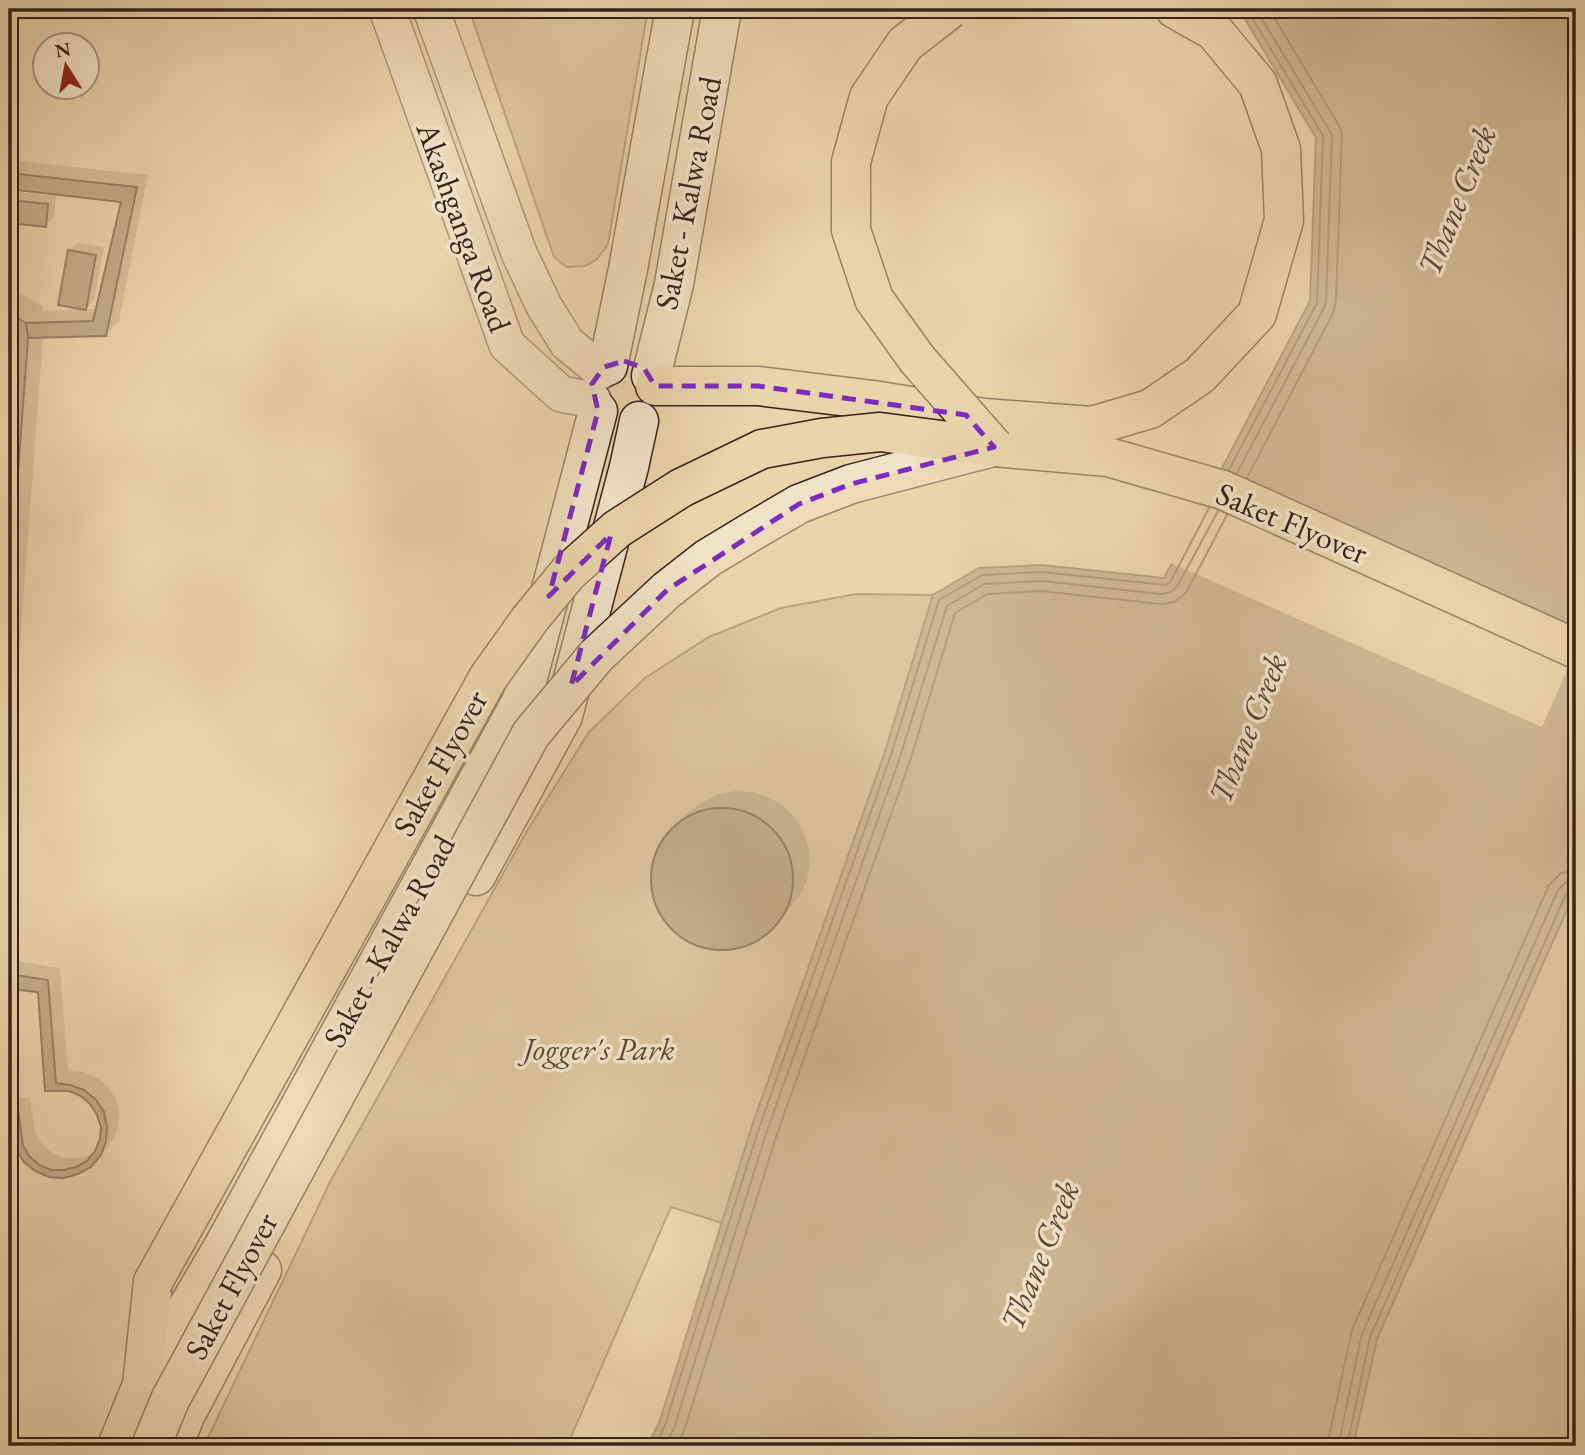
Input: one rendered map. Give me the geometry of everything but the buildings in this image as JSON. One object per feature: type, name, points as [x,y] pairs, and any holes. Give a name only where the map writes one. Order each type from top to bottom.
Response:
[{"type":"main road","name":"Saket - Kalwa Road","points":[[117,1446],[142,1385],[223,1247],[522,700],[628,269],[675,9]]},
{"type":"main road","name":"Saket - Kalwa Road","points":[[653,381],[674,284],[722,9]]},
{"type":"main road","points":[[950,9],[905,44],[869,97],[851,162],[851,230],[874,299],[917,359],[994,447]]},
{"type":"main road","points":[[653,381],[758,386],[873,400],[984,418],[1091,426],[1150,409],[1200,375],[1257,314],[1284,220],[1281,149],[1258,84],[1214,31],[1175,9]]},
{"type":"main road","points":[[614,363],[635,363],[644,368],[653,381],[653,406],[639,421],[629,424],[608,421],[600,387],[614,363]]},
{"type":"main road","name":"Saket - Kalwa Road","points":[[173,1446],[185,1416],[263,1268],[563,716],[626,480],[639,421]]},
{"type":"main road","name":"Saket Flyover","points":[[142,1385],[153,1282],[488,678],[530,619],[568,573],[617,529],[681,488],[762,449],[822,438],[880,432],[994,447],[1108,457],[1223,490],[1576,649]]},
{"type":"main road","name":"Saket Flyover","points":[[151,1446],[176,1388],[531,734],[597,655],[667,590],[708,558],[799,504],[851,484],[994,447]]},
{"type":"street","name":"Akashganga Road","points":[[387,9],[507,345],[561,394],[600,387],[567,343],[544,306],[519,253],[431,9]]},
{"type":"highlighted area","points":[[624,361],[644,368],[655,386],[758,386],[966,415],[994,447],[851,484],[799,504],[667,590],[571,686],[611,534],[549,596],[598,411],[592,384],[604,367]]},
{"type":"green space","points":[[469,9],[648,9],[608,244],[597,259],[585,266],[567,267],[554,257]]},
{"type":"green space","name":"Jogger's Park","points":[[856,594],[933,595],[885,752],[751,1129],[722,1223],[671,1207],[567,1446],[204,1446],[330,1182],[527,831],[589,732],[645,678],[709,637],[781,608]]},
{"type":"green space","points":[[1576,889],[1576,1446],[1353,1446],[1377,1339]]},
{"type":"water","name":"Thane Creek","points":[[1231,9],[1576,9],[1576,889],[1377,1339],[1353,1446],[647,1446],[659,1423],[751,1129],[885,752],[933,595],[979,568],[1042,565],[1164,578],[1310,301],[1316,138],[1245,19]]},
{"type":"pier","points":[[1212,479],[1576,650],[1542,727],[1169,562]]}]
